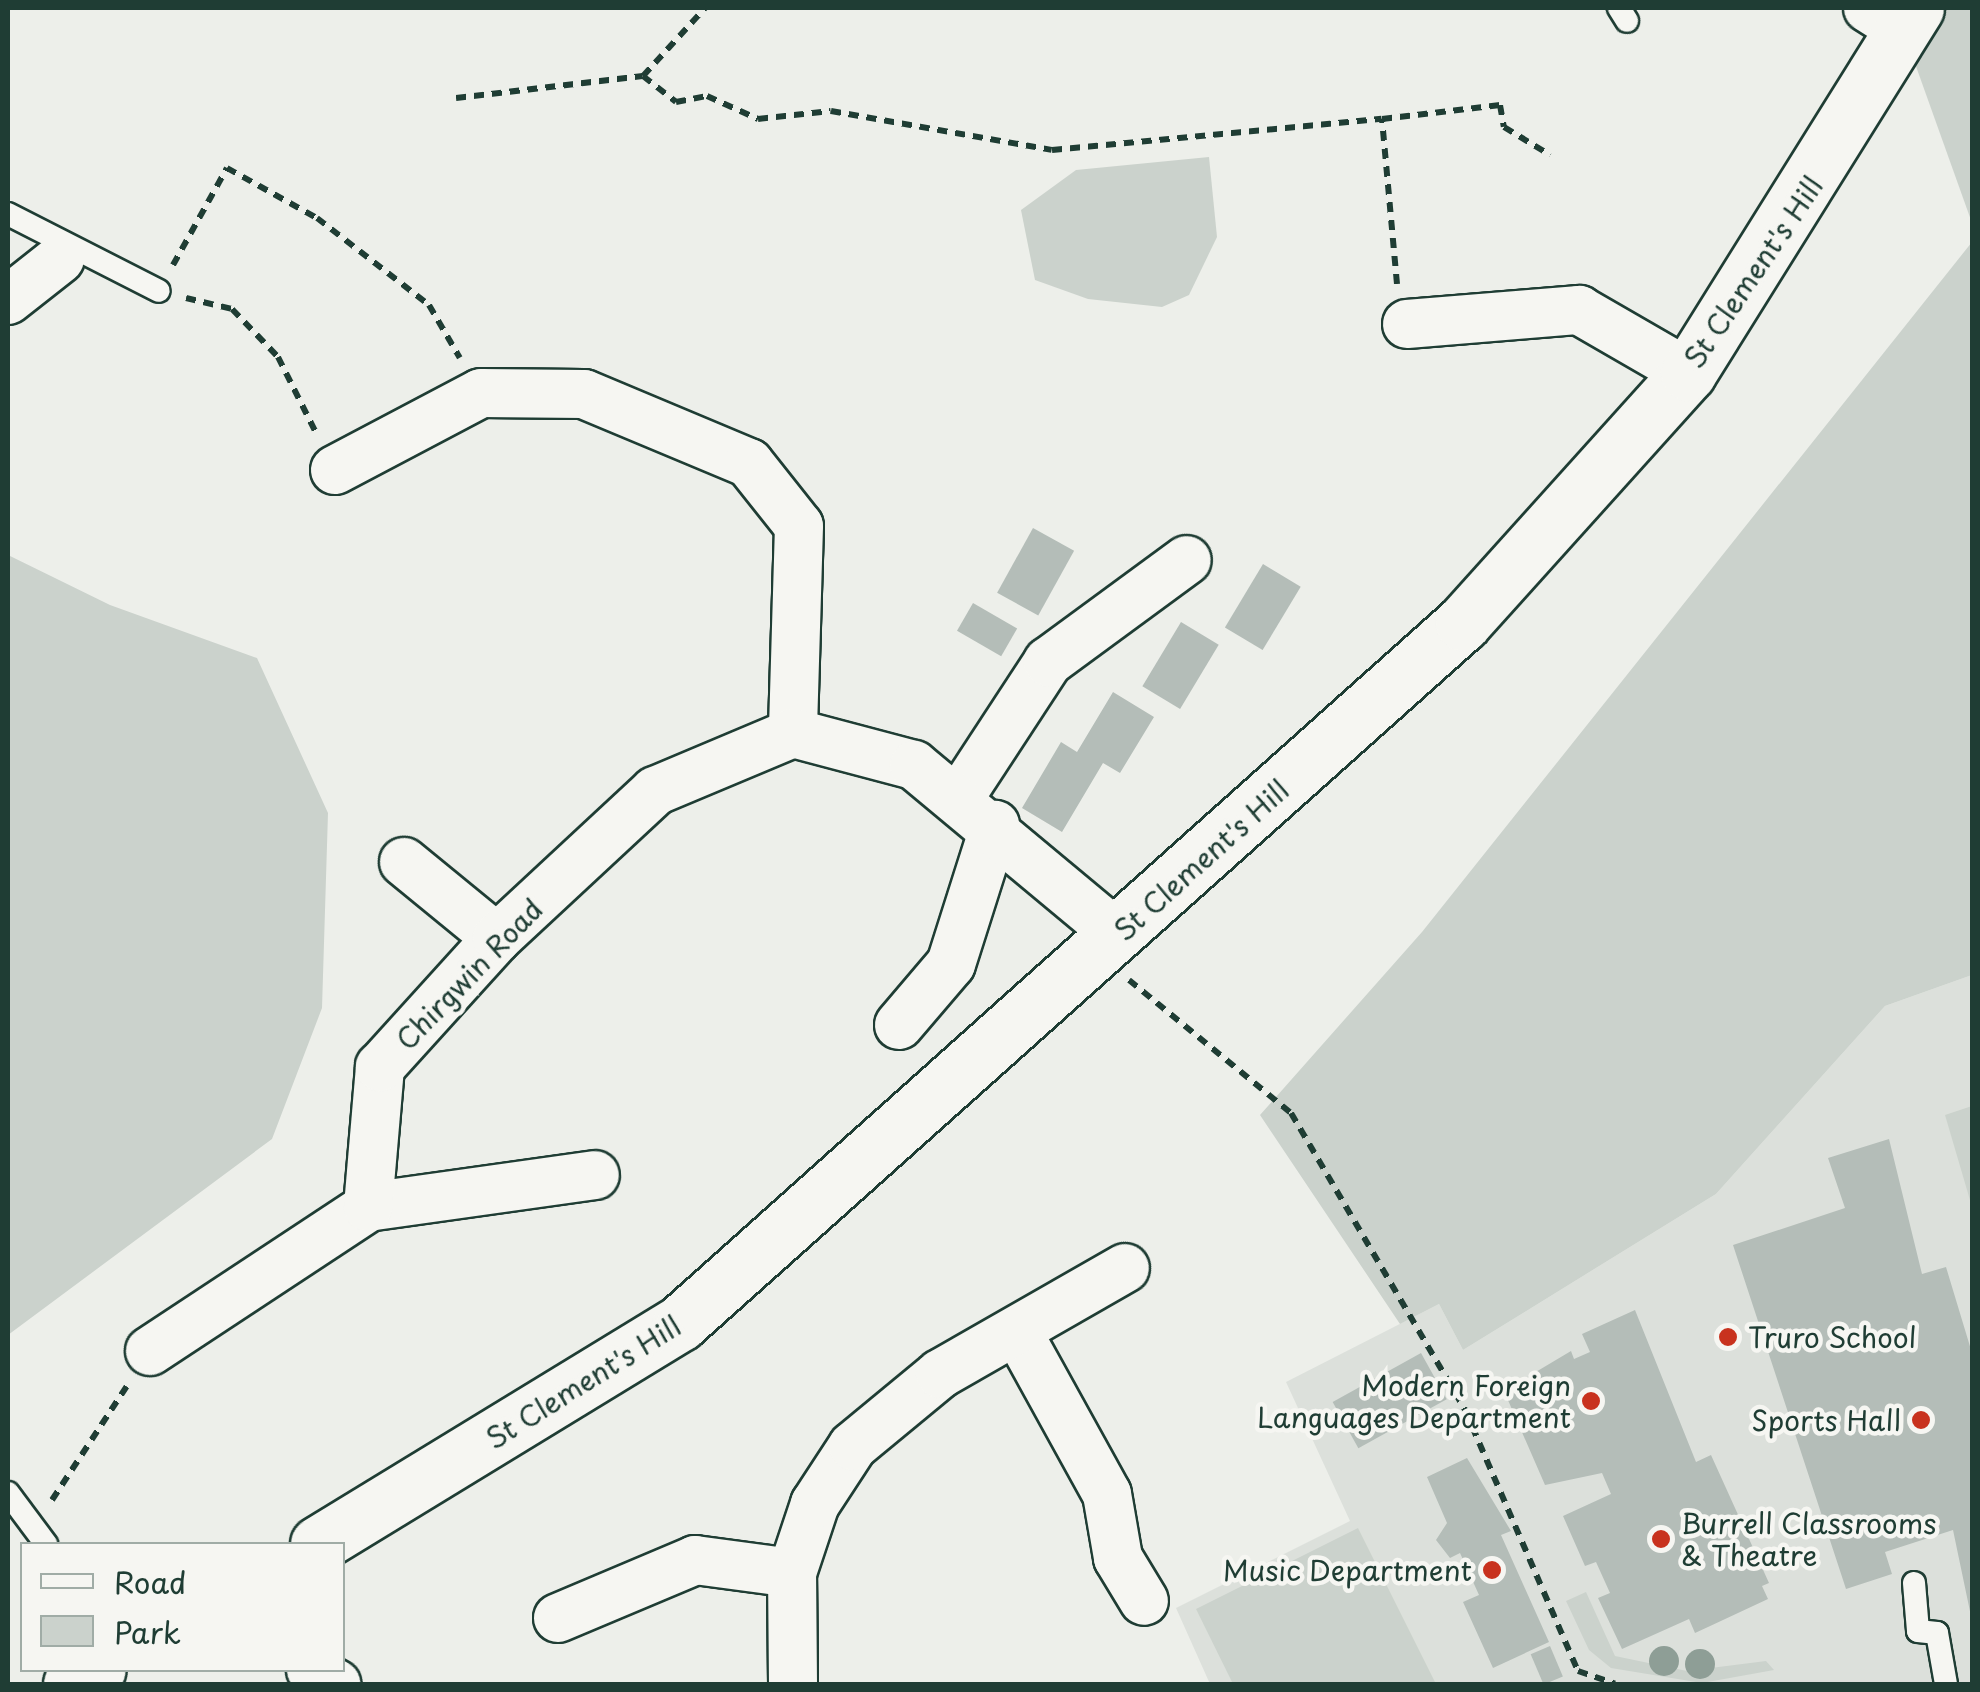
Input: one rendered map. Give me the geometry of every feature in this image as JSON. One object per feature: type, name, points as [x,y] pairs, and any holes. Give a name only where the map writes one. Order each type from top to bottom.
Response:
[{"type":"street","name":"St Clement's Hill","points":[[321,1542],[680,1324],[1463,623],[1688,373],[1896,15]]},
{"type":"street","points":[[8,300],[65,253]]},
{"type":"street","points":[[1407,324],[1579,310],[1688,373]]},
{"type":"street","points":[[335,470],[481,394],[584,394],[749,462],[799,526],[793,733],[914,765],[977,811],[1107,944]]},
{"type":"street","points":[[899,1025],[950,964],[977,811],[1048,662],[1186,560]]},
{"type":"street","name":"Chirgwin Road","points":[[368,1207],[380,1067],[497,938],[656,791],[793,733]]},
{"type":"street","points":[[404,862],[497,938]]},
{"type":"street","points":[[150,1351],[368,1207],[595,1175]]},
{"type":"street","points":[[793,1684],[792,1573],[815,1504],[852,1446],[910,1394],[1126,1268]]},
{"type":"street","points":[[1017,1331],[1107,1494],[1148,1579]]},
{"type":"street","points":[[558,1618],[674,1564],[792,1573]]},
{"type":"street","points":[[71,1684],[93,1672]]},
{"type":"lane","points":[[8,214],[65,253],[159,292]]},
{"type":"lane","points":[[8,1493],[45,1542]]},
{"type":"lane","points":[[1914,1583],[1918,1631],[1937,1634],[1946,1684]]},
{"type":"path","points":[[456,98],[643,76],[705,8]]},
{"type":"path","points":[[643,76],[676,102],[707,96],[758,119],[832,111],[1052,150],[1500,105],[1504,127],[1550,155]]},
{"type":"path","points":[[1382,119],[1407,324]]},
{"type":"path","points":[[335,470],[278,358],[232,309],[159,292],[227,168],[317,218],[429,305],[481,394]]},
{"type":"path","points":[[1107,944],[1292,1113],[1466,1410],[1578,1671],[1615,1684]]},
{"type":"path","points":[[55,1519],[48,1506],[150,1351]]},
{"type":"shaded area","name":"Truro School","points":[[1972,975],[1972,1684],[1210,1684],[1176,1608],[1350,1521],[1286,1382],[1439,1304],[1463,1350],[1716,1194],[1885,1006]]},
{"type":"green space","points":[[1916,8],[1972,8],[1972,223],[1903,30]]},
{"type":"green space","points":[[1209,157],[1217,237],[1189,295],[1162,307],[1088,299],[1035,280],[1021,210],[1076,170]]},
{"type":"green space","points":[[1972,242],[1972,975],[1885,1006],[1716,1194],[1463,1350],[1439,1304],[1400,1324],[1260,1115],[1422,932]]},
{"type":"green space","points":[[8,555],[110,605],[257,658],[328,813],[322,1008],[272,1139],[8,1335]]},
{"type":"green space","points":[[1972,1106],[1972,1207],[1945,1115]]},
{"type":"green space","points":[[1358,1528],[1436,1684],[1233,1684],[1196,1609]]},
{"type":"green space","points":[[1586,1592],[1615,1656],[1687,1671],[1766,1661],[1774,1670],[1702,1683],[1611,1668],[1589,1650],[1566,1601]]},
{"type":"building","points":[[1033,528],[1074,551],[1038,616],[997,593]]},
{"type":"building","points":[[1263,564],[1301,587],[1263,650],[1225,627]]},
{"type":"building","points":[[973,603],[1017,628],[1001,656],[957,631]]},
{"type":"building","points":[[1181,622],[1219,645],[1180,709],[1142,686]]},
{"type":"building","points":[[1113,692],[1154,717],[1120,773],[1103,763],[1062,832],[1022,808],[1061,742],[1077,752]]},
{"type":"building","points":[[1889,1139],[1922,1274],[1946,1267],[1972,1353],[1972,1621],[1953,1530],[1885,1552],[1892,1574],[1846,1589],[1733,1245],[1845,1208],[1828,1158]]},
{"type":"building","points":[[1635,1310],[1696,1462],[1711,1455],[1769,1583],[1762,1586],[1768,1599],[1695,1633],[1689,1619],[1622,1649],[1598,1598],[1610,1593],[1596,1562],[1585,1566],[1563,1516],[1611,1494],[1602,1473],[1545,1485],[1504,1391],[1571,1351],[1574,1359],[1590,1352],[1582,1334]]},
{"type":"building","points":[[1421,1353],[1447,1399],[1358,1448],[1333,1402]]},
{"type":"building","name":"Music Department","points":[[1467,1458],[1511,1531],[1501,1535],[1549,1642],[1493,1668],[1463,1602],[1479,1595],[1460,1553],[1450,1558],[1436,1540],[1447,1523],[1427,1477]]},
{"type":"building","points":[[1550,1646],[1563,1676],[1543,1684],[1531,1654]]},
{"type":"place","name":"Truro School","points":[[1728,1337]]},
{"type":"place","name":"Modern Foreign Languages Department","points":[[1591,1401]]},
{"type":"place","name":"Sports Hall","points":[[1921,1420]]},
{"type":"place","name":"Burrell Classrooms & Theatre","points":[[1661,1539]]},
{"type":"place","name":"Music Department","points":[[1492,1570]]}]
